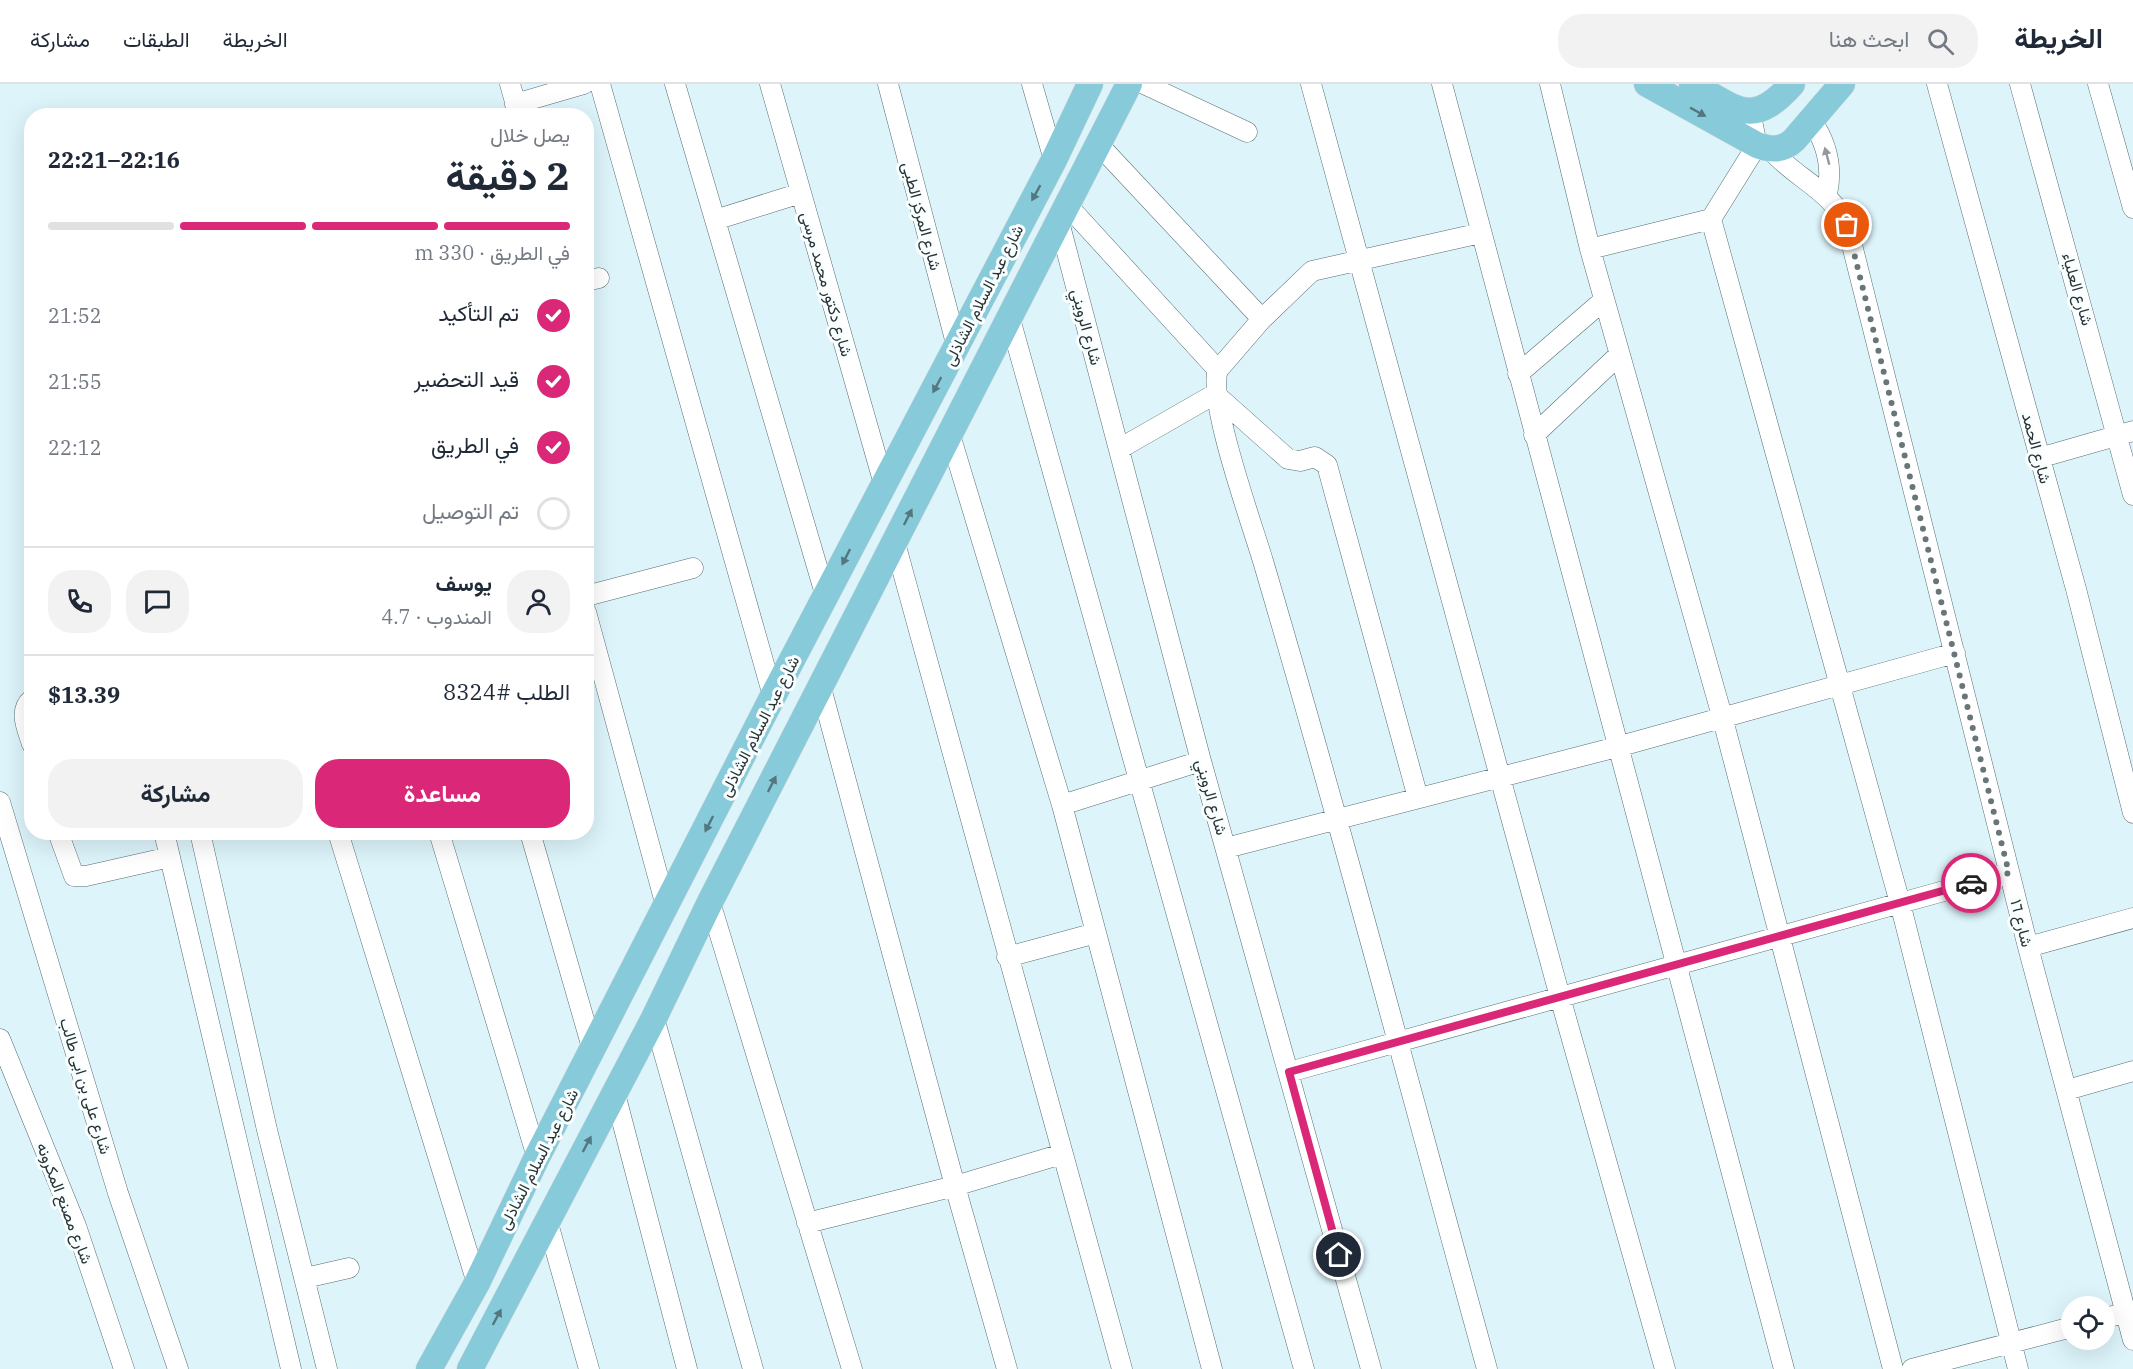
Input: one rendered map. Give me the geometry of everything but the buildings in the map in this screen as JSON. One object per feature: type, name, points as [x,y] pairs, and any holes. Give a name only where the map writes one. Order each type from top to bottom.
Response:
[{"type":"main road","name":"شارع عبد السلام الشاذلى","points":[[429,1369],[477,1283],[537,1157],[773,696],[1054,160],[1090,84]]},
{"type":"main road","name":"شارع عبد السلام الشاذلى","points":[[470,1369],[485,1358],[547,1220],[654,1018],[710,902],[1129,84]]},
{"type":"main road","points":[[1647,84],[1764,147],[1790,144],[1842,84]]},
{"type":"main road","points":[[1692,84],[1731,106],[1750,111],[1773,105],[1792,84]]},
{"type":"main road","points":[[648,943],[680,962]]},
{"type":"street","points":[[510,84],[516,108]]},
{"type":"street","points":[[522,108],[584,84]]},
{"type":"street","points":[[600,84],[773,696]]},
{"type":"street","points":[[675,84],[826,597]]},
{"type":"street","name":"شارع دكتور محمد مرسى","points":[[770,84],[884,484]]},
{"type":"street","name":"شارع المركز الطبى","points":[[888,84],[957,347]]},
{"type":"street","points":[[1032,84],[1054,160]]},
{"type":"street","points":[[1144,84],[1247,132]]},
{"type":"street","points":[[1313,84],[1560,997],[1665,1369]]},
{"type":"street","points":[[1442,84],[1784,1369]]},
{"type":"street","points":[[1550,84],[1590,249],[1722,716],[1893,1369]]},
{"type":"street","name":"شارع الحمد","points":[[1937,84],[2133,813]]},
{"type":"street","name":"شارع العلياء","points":[[2020,84],[2125,434],[2133,495]]},
{"type":"street","points":[[2098,84],[2133,208]]},
{"type":"street","points":[[1590,249],[1711,219],[1764,147],[1750,111]]},
{"type":"street","points":[[1811,120],[1823,141],[1830,165],[1832,175],[1827,194]]},
{"type":"street","points":[[1099,145],[1262,319]]},
{"type":"street","name":"شارع ١٦","points":[[1764,147],[1798,175],[1827,194],[1842,213],[1847,225],[2009,873],[2133,1340]]},
{"type":"street","points":[[715,220],[801,193]]},
{"type":"street","points":[[1064,214],[1218,370]]},
{"type":"street","name":"شارع الرويني","points":[[1064,214],[1119,449],[1201,761],[1371,1369]]},
{"type":"street","points":[[1711,219],[1900,903],[2018,1369]]},
{"type":"street","points":[[1481,233],[1359,259],[1312,272],[1262,319],[1218,370],[1214,379],[1215,394],[1336,821],[1487,1369]]},
{"type":"street","points":[[1518,374],[1604,300]]},
{"type":"street","points":[[1010,319],[1137,781],[1304,1369]]},
{"type":"street","points":[[1534,435],[1619,355]]},
{"type":"street","points":[[1119,449],[1215,394]]},
{"type":"street","points":[[1215,394],[1288,459],[1300,461],[1316,458],[1327,465],[1418,798]]},
{"type":"street","points":[[2039,458],[2125,434]]},
{"type":"street","points":[[950,435],[1062,805],[1212,1369]]},
{"type":"street","points":[[895,543],[1122,1369]]},
{"type":"street","points":[[594,594],[693,568]]},
{"type":"street","points":[[594,641],[666,906]]},
{"type":"street","points":[[1226,848],[1617,747],[1722,716],[1956,654]]},
{"type":"street","points":[[821,688],[955,1186],[1007,1369]]},
{"type":"street","points":[[1062,805],[1201,761]]},
{"type":"street","name":"شارع على بن ابى طالب","points":[[0,802],[118,1193],[178,1369]]},
{"type":"street","points":[[61,840],[74,876],[86,876],[170,857]]},
{"type":"street","points":[[166,840],[291,1369]]},
{"type":"street","points":[[202,840],[267,1130],[327,1369]]},
{"type":"street","points":[[341,840],[477,1283]]},
{"type":"street","points":[[441,840],[537,1157]]},
{"type":"street","points":[[532,840],[593,1051]]},
{"type":"street","points":[[1289,1072],[2009,873]]},
{"type":"street","points":[[710,902],[852,1369]]},
{"type":"street","points":[[2028,947],[2133,918]]},
{"type":"street","points":[[1007,957],[1096,933]]},
{"type":"street","points":[[192,952],[225,944]]},
{"type":"street","points":[[654,1018],[753,1369]]},
{"type":"street","name":"شارع مصنع المكرونه","points":[[0,1038],[76,1226],[124,1369]]},
{"type":"street","points":[[2067,1090],[2133,1071]]},
{"type":"street","points":[[614,1090],[687,1369]]},
{"type":"street","points":[[807,1223],[955,1186],[1062,1154]]},
{"type":"street","points":[[547,1220],[589,1369]]},
{"type":"street","points":[[305,1278],[349,1268]]},
{"type":"street","points":[[2115,1316],[2126,1313]]},
{"type":"street","points":[[1912,1369],[2061,1330]]},
{"type":"way so far","points":[[1847,225],[2009,873],[1971,883]]},
{"type":"route","points":[[1339,1255],[1289,1072],[1971,883]]}]
